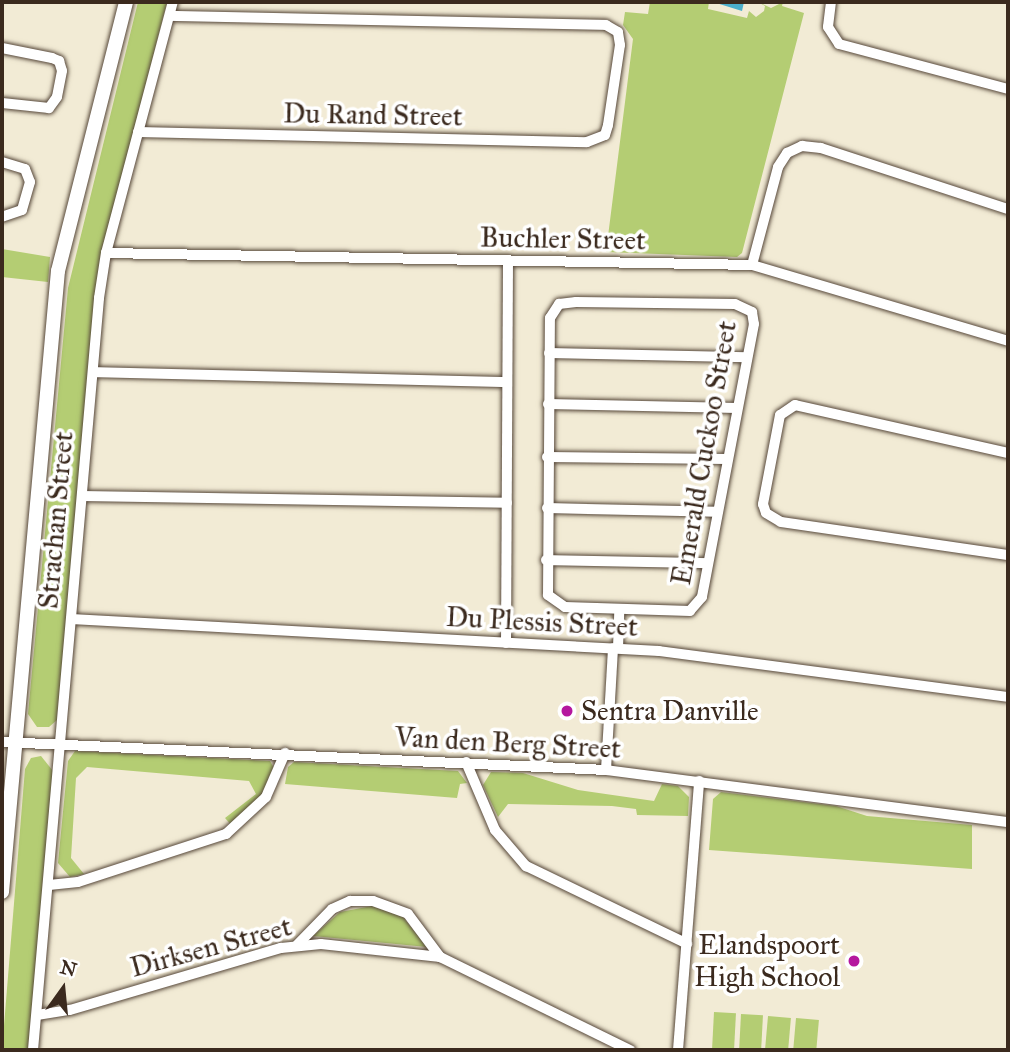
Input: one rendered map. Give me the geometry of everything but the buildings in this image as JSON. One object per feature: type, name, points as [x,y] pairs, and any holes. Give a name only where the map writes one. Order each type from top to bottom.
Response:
[{"type":"street","name":"Strachan Street","points":[[2,892],[8,742],[58,271],[126,2]]},
{"type":"street","name":"Strachan Street","points":[[33,1050],[106,253],[173,2]]},
{"type":"street","points":[[831,2],[828,27],[834,41],[1008,89]]},
{"type":"street","name":"Du Rand Street","points":[[138,132],[587,142],[605,135],[621,45],[618,32],[606,25],[170,16]]},
{"type":"street","points":[[2,48],[52,58],[59,61],[62,71],[57,97],[49,108],[2,103]]},
{"type":"street","points":[[752,265],[778,167],[794,148],[821,148],[1008,209]]},
{"type":"street","points":[[2,162],[25,169],[30,182],[22,210],[2,217]]},
{"type":"street","name":"Buchler Street","points":[[106,253],[752,265],[1008,341]]},
{"type":"street","points":[[506,643],[508,262]]},
{"type":"street","name":"Emerald Cuckoo Street","points":[[563,303],[736,304],[748,308],[754,319],[702,597],[694,609],[619,611],[556,604],[546,589],[549,353],[550,317],[563,303]]},
{"type":"street","points":[[549,353],[747,357]]},
{"type":"street","points":[[94,372],[507,382]]},
{"type":"street","points":[[548,404],[737,408]]},
{"type":"street","points":[[1008,453],[803,405],[789,407],[780,415],[764,492],[765,513],[781,522],[1008,555]]},
{"type":"street","points":[[547,457],[727,459]]},
{"type":"street","points":[[82,496],[507,503]]},
{"type":"street","points":[[547,508],[717,512]]},
{"type":"street","points":[[546,561],[708,563]]},
{"type":"street","points":[[606,769],[619,611]]},
{"type":"street","name":"Du Plessis Street","points":[[71,619],[616,648],[1008,697]]},
{"type":"street","name":"Van den Berg Street","points":[[8,742],[606,769],[1008,822]]},
{"type":"street","points":[[49,885],[78,882],[226,834],[266,797],[285,754]]},
{"type":"street","points":[[466,762],[495,830],[526,866],[687,944]]},
{"type":"street","points":[[678,1050],[699,781]]},
{"type":"street","points":[[297,944],[332,909],[350,901],[373,901],[408,914],[440,957]]},
{"type":"street","name":"Dirksen Street","points":[[37,1015],[70,1010],[297,944],[440,957],[630,1050]]},
{"type":"green space","points":[[138,2],[167,2],[102,254],[57,720],[49,727],[37,727],[28,714],[68,288]]},
{"type":"green space","points":[[650,2],[709,2],[708,9],[747,18],[749,11],[756,17],[764,11],[765,6],[758,2],[771,8],[783,2],[782,6],[804,13],[742,253],[737,257],[606,252],[633,39],[623,25],[625,12],[648,14]]},
{"type":"green space","points":[[2,249],[50,257],[48,282],[2,277]]},
{"type":"green space","points":[[75,751],[270,761],[274,768],[265,792],[232,826],[225,818],[256,794],[249,781],[87,767],[76,778],[71,858],[84,874],[70,877],[58,863],[68,761]]},
{"type":"green space","points":[[41,756],[53,771],[28,1050],[2,1050],[25,769],[31,758]]},
{"type":"green space","points":[[294,762],[458,771],[467,783],[460,784],[457,798],[285,784],[288,767]]},
{"type":"green space","points":[[491,772],[523,773],[578,790],[654,801],[662,784],[678,786],[689,797],[688,816],[637,815],[636,809],[612,806],[508,804],[498,817],[483,785]]},
{"type":"green space","points":[[721,792],[836,806],[867,816],[972,825],[972,869],[709,850],[713,799]]},
{"type":"green space","points":[[372,906],[403,917],[427,947],[313,936],[340,912]]},
{"type":"green space","points":[[714,1012],[736,1013],[734,1050],[712,1050]]},
{"type":"green space","points":[[741,1014],[763,1015],[761,1050],[739,1050]]},
{"type":"green space","points":[[768,1016],[791,1018],[788,1050],[765,1050]]},
{"type":"green space","points":[[796,1018],[819,1020],[816,1050],[793,1050]]},
{"type":"water","points":[[713,2],[744,2],[742,11]]},
{"type":"place","name":"Sentra Danville","points":[[567,711]]},
{"type":"place","name":"Elandspoort High School","points":[[854,961]]}]
